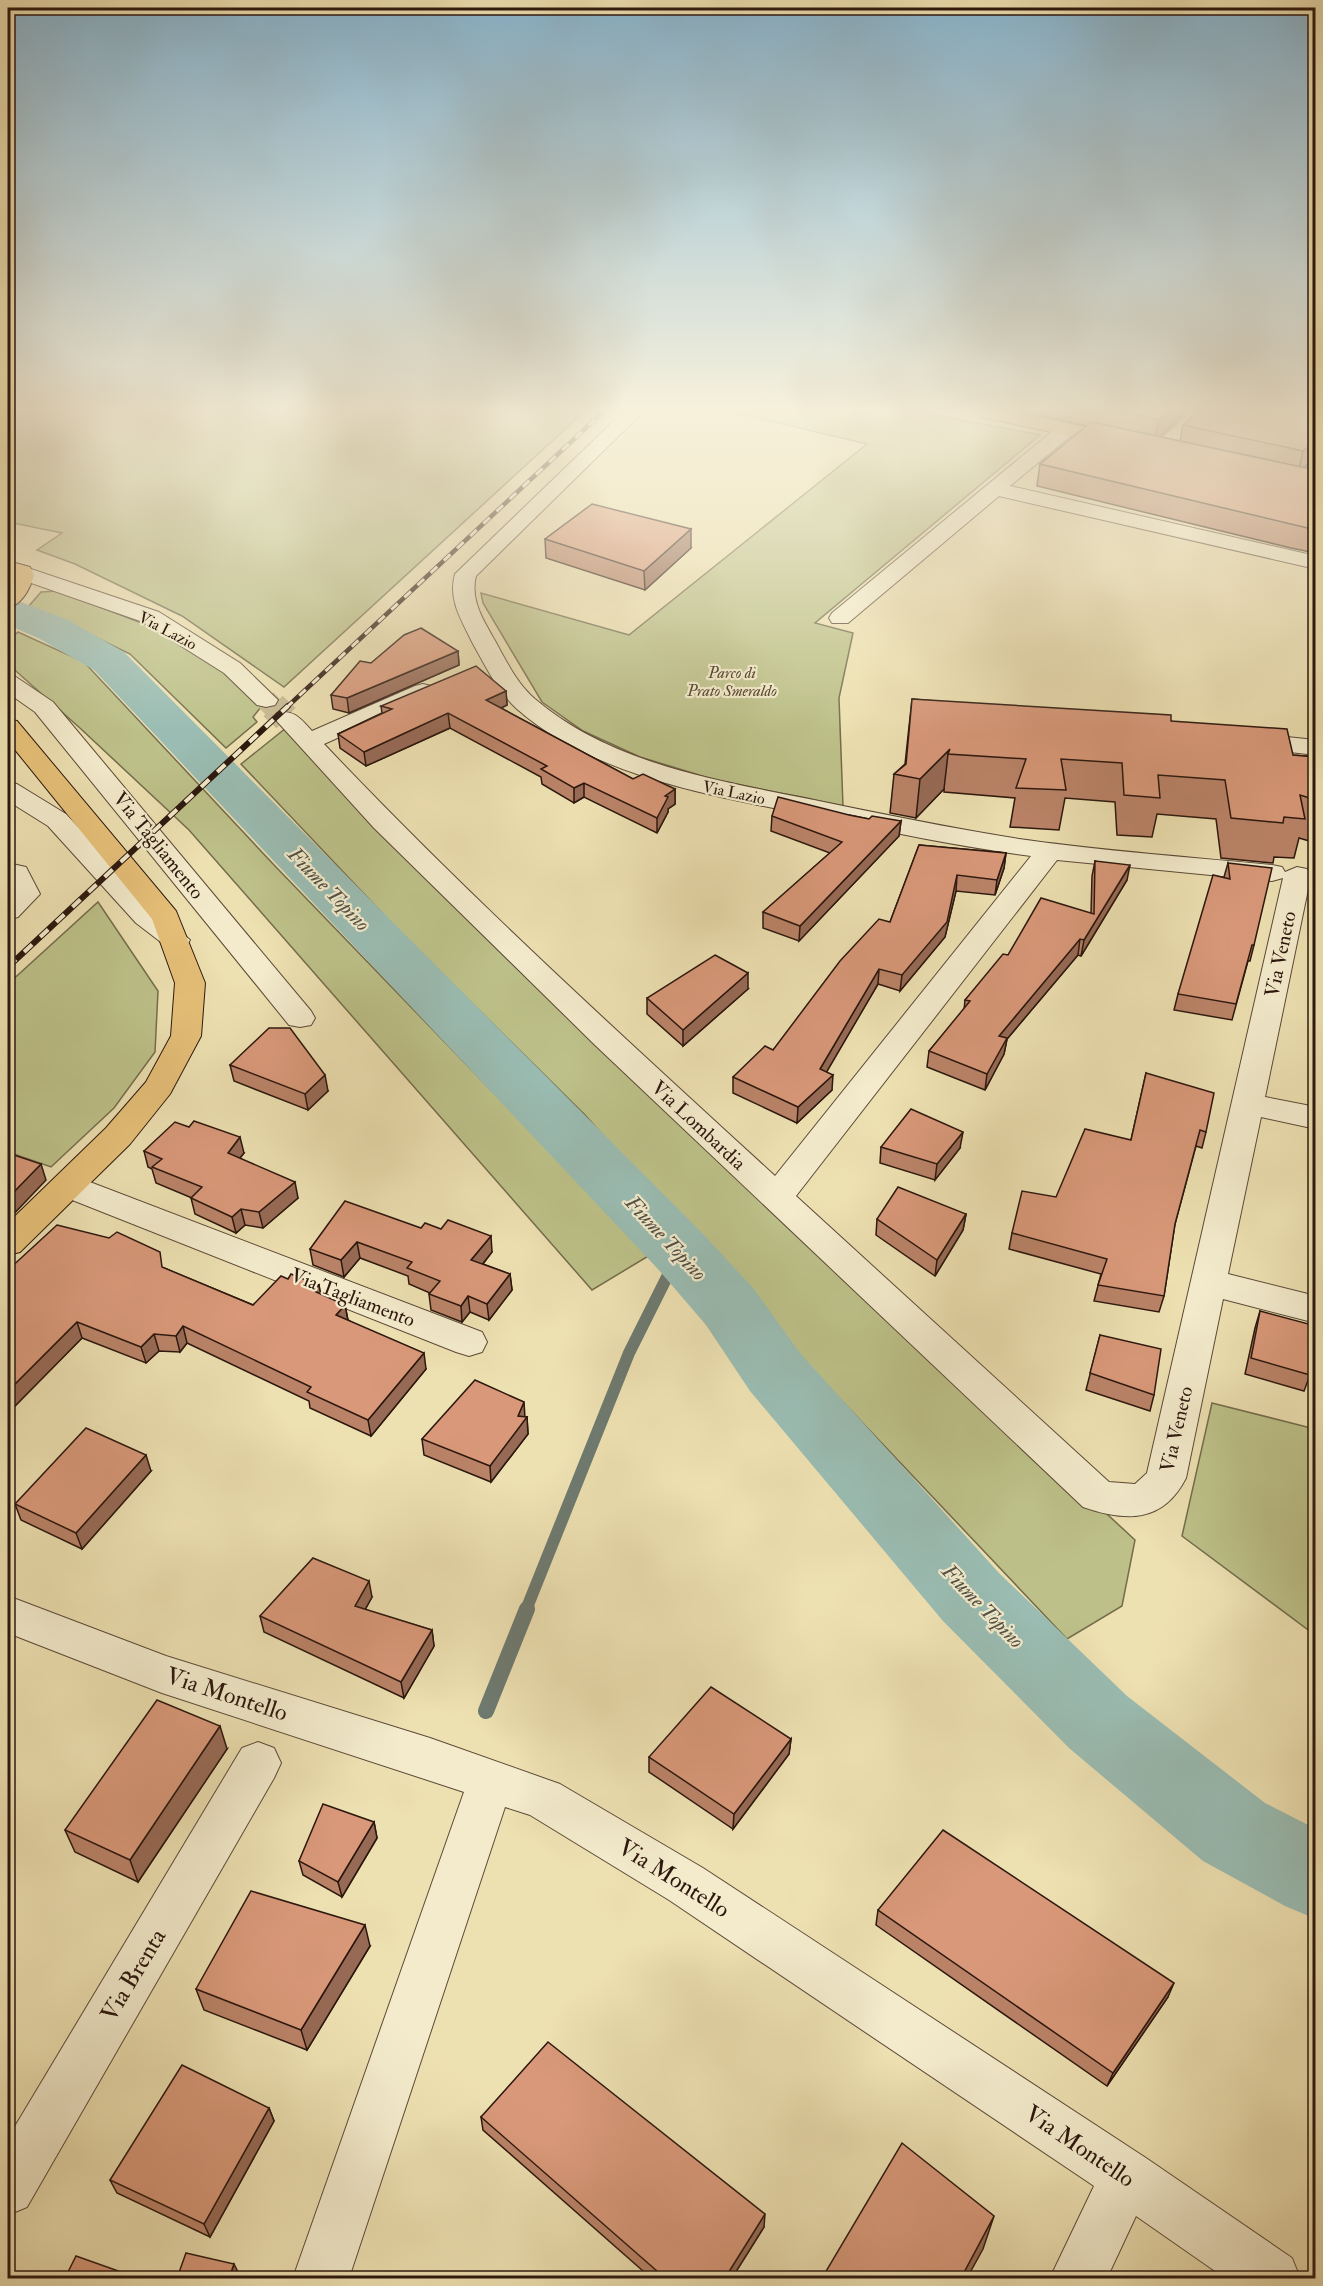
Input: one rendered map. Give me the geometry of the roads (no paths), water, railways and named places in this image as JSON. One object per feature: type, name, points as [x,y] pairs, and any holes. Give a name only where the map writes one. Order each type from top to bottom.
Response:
[{"type":"main road","name":"Via Tagliamento","points":[[8,726],[166,917],[190,982],[186,1036],[159,1087],[118,1136],[8,1243]]},
{"type":"street","name":"Via Lazio","points":[[524,518],[466,574],[461,586],[463,600],[483,665],[530,708],[549,721],[613,754],[676,779],[894,825],[1050,851],[1306,877]]},
{"type":"street","points":[[840,618],[961,518]]},
{"type":"street","points":[[1120,518],[1316,563]]},
{"type":"street","name":"Via Lazio","points":[[14,581],[152,617],[232,668],[266,700]]},
{"type":"street","name":"Via Tagliamento","points":[[8,682],[44,707],[300,1018]]},
{"type":"street","points":[[286,718],[309,741],[440,684]]},
{"type":"street","points":[[1221,739],[1315,747]]},
{"type":"street","name":"Via Lombardia","points":[[309,741],[392,830],[776,1198]]},
{"type":"street","points":[[8,768],[43,810]]},
{"type":"street","points":[[8,790],[57,820],[146,917],[176,940]]},
{"type":"street","points":[[776,1198],[1050,851]]},
{"type":"street","points":[[8,872],[16,873],[26,894],[8,911]]},
{"type":"street","name":"Via Veneto","points":[[776,1198],[1096,1496],[1117,1501],[1139,1501],[1157,1492],[1166,1478],[1247,1104],[1306,877]]},
{"type":"street","points":[[1247,1104],[1316,1118]]},
{"type":"street","name":"Via Tagliamento","points":[[69,1186],[469,1342]]},
{"type":"street","points":[[1208,1282],[1316,1310]]},
{"type":"street","name":"Via Montello","points":[[9,1618],[162,1674],[430,1759],[544,1799],[686,1884],[1127,2177],[1272,2278]]},
{"type":"street","name":"Via Brenta","points":[[8,2188],[258,1763]]},
{"type":"street","points":[[321,2278],[490,1780]]},
{"type":"street","points":[[1077,2278],[1127,2177]]},
{"type":"waterway","name":"Fiume Topino","points":[[8,610],[53,629],[109,661],[680,1251],[730,1307],[775,1372],[971,1597],[1098,1722],[1234,1832],[1316,1876]]},
{"type":"waterway","points":[[526,1610],[629,1353],[680,1251]]},
{"type":"waterway","points":[[486,1711],[527,1609]]},
{"type":"tunnel","points":[[266,700],[274,708]]},
{"type":"tunnel","points":[[273,706],[286,718]]},
{"type":"railway","points":[[286,708],[490,518]]},
{"type":"railway","points":[[8,967],[288,706]]},
{"type":"park label","name":"Parco di Prato Smeraldo","points":[[732,681]]}]
